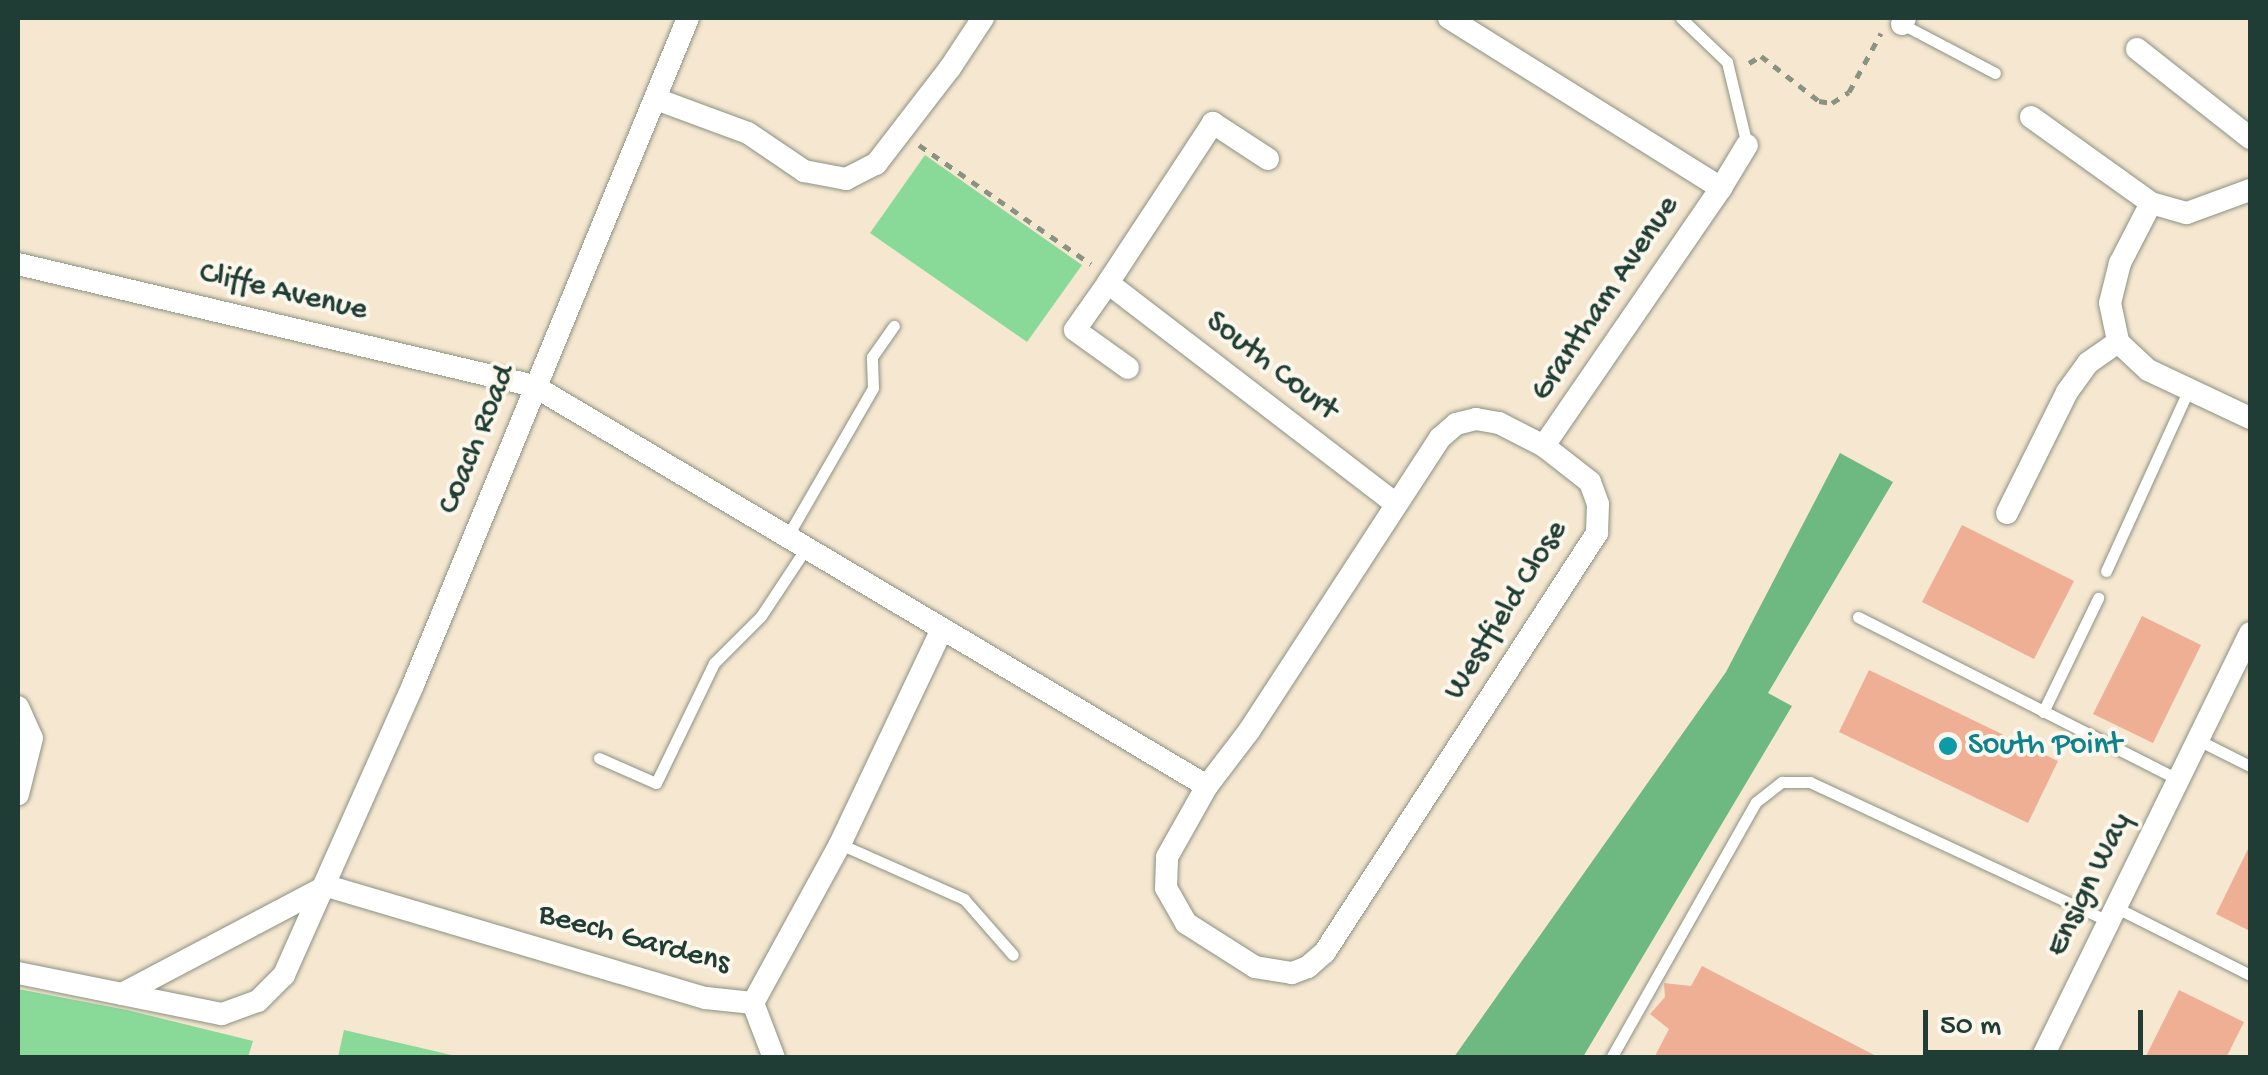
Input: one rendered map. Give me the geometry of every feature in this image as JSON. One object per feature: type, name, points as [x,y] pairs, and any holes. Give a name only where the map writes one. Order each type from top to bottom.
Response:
[{"type":"street","points":[[656,100],[748,133],[804,170],[846,178],[876,164],[983,18]]},
{"type":"street","name":"Grantham Avenue","points":[[1450,18],[1721,188]]},
{"type":"street","name":"Coach Road","points":[[122,994],[222,1014],[258,1001],[284,975],[327,886],[656,100],[682,20]]},
{"type":"street","points":[[2138,49],[2250,138]]},
{"type":"street","points":[[2031,117],[2151,203],[2187,213],[2250,190]]},
{"type":"street","points":[[1128,368],[1075,330],[1213,122],[1268,159]]},
{"type":"street","name":"Grantham Avenue","points":[[1544,446],[1746,146]]},
{"type":"street","points":[[2151,203],[2120,263],[2110,303],[2118,342],[2148,370],[2250,418]]},
{"type":"street","name":"Cliffe Avenue","points":[[18,264],[534,386]]},
{"type":"street","name":"South Court","points":[[1110,280],[1395,503]]},
{"type":"street","points":[[2008,513],[2067,392],[2088,363],[2118,342]]},
{"type":"street","points":[[534,386],[1207,786]]},
{"type":"street","name":"Westfield Close","points":[[1465,421],[1499,423],[1544,446],[1593,488],[1599,521],[1593,542],[1325,952],[1308,967],[1284,974],[1255,966],[1186,923],[1170,900],[1165,877],[1167,857],[1207,786],[1249,732],[1395,503],[1440,438],[1465,421]]},
{"type":"street","name":"Beech Gardens","points":[[327,886],[706,998],[753,1003],[840,844],[942,629]]},
{"type":"street","name":"Ensign Way","points":[[2042,1058],[2250,633]]},
{"type":"street","points":[[18,707],[32,738],[18,794]]},
{"type":"street","points":[[18,973],[122,994],[327,886]]},
{"type":"street","points":[[753,1003],[774,1058]]},
{"type":"lane","points":[[1681,18],[1727,62],[1746,146]]},
{"type":"lane","points":[[1904,21],[1994,74]]},
{"type":"lane","points":[[599,758],[656,783],[714,663],[761,616],[873,388],[872,357],[894,326]]},
{"type":"lane","points":[[2106,571],[2189,389]]},
{"type":"lane","points":[[2042,712],[2098,598]]},
{"type":"lane","points":[[1858,617],[2178,779]]},
{"type":"lane","points":[[2196,739],[2250,766]]},
{"type":"lane","points":[[1611,1058],[1756,802],[1782,782],[1810,782],[2250,975]]},
{"type":"lane","points":[[840,844],[964,899],[1014,955]]},
{"type":"path","points":[[1747,67],[1761,56],[1819,101],[1832,103],[1849,92],[1881,33],[1904,21]]},
{"type":"path","points":[[900,132],[1110,280]]},
{"type":"green space","points":[[925,155],[1082,265],[1027,342],[870,233]]},
{"type":"green space","points":[[1840,453],[1893,482],[1768,693],[1792,706],[1583,1057],[1454,1057],[1726,672]]},
{"type":"green space","points":[[18,989],[127,1010],[253,1041],[248,1057],[18,1057]]},
{"type":"green space","points":[[344,1030],[460,1057],[338,1057]]},
{"type":"building","points":[[1962,525],[2074,581],[2034,659],[1922,602]]},
{"type":"building","points":[[2142,616],[2201,645],[2153,743],[2093,714]]},
{"type":"building","name":"South Point","points":[[1869,670],[2058,761],[2028,823],[1839,732]]},
{"type":"building","points":[[2250,845],[2250,931],[2216,914]]},
{"type":"building","points":[[1702,966],[1880,1058],[1654,1058],[1669,1029],[1650,1014],[1665,997],[1664,983],[1691,986]]},
{"type":"building","points":[[2179,990],[2244,1022],[2226,1058],[2145,1058]]},
{"type":"place","name":"South Point","points":[[1948,746]]}]
